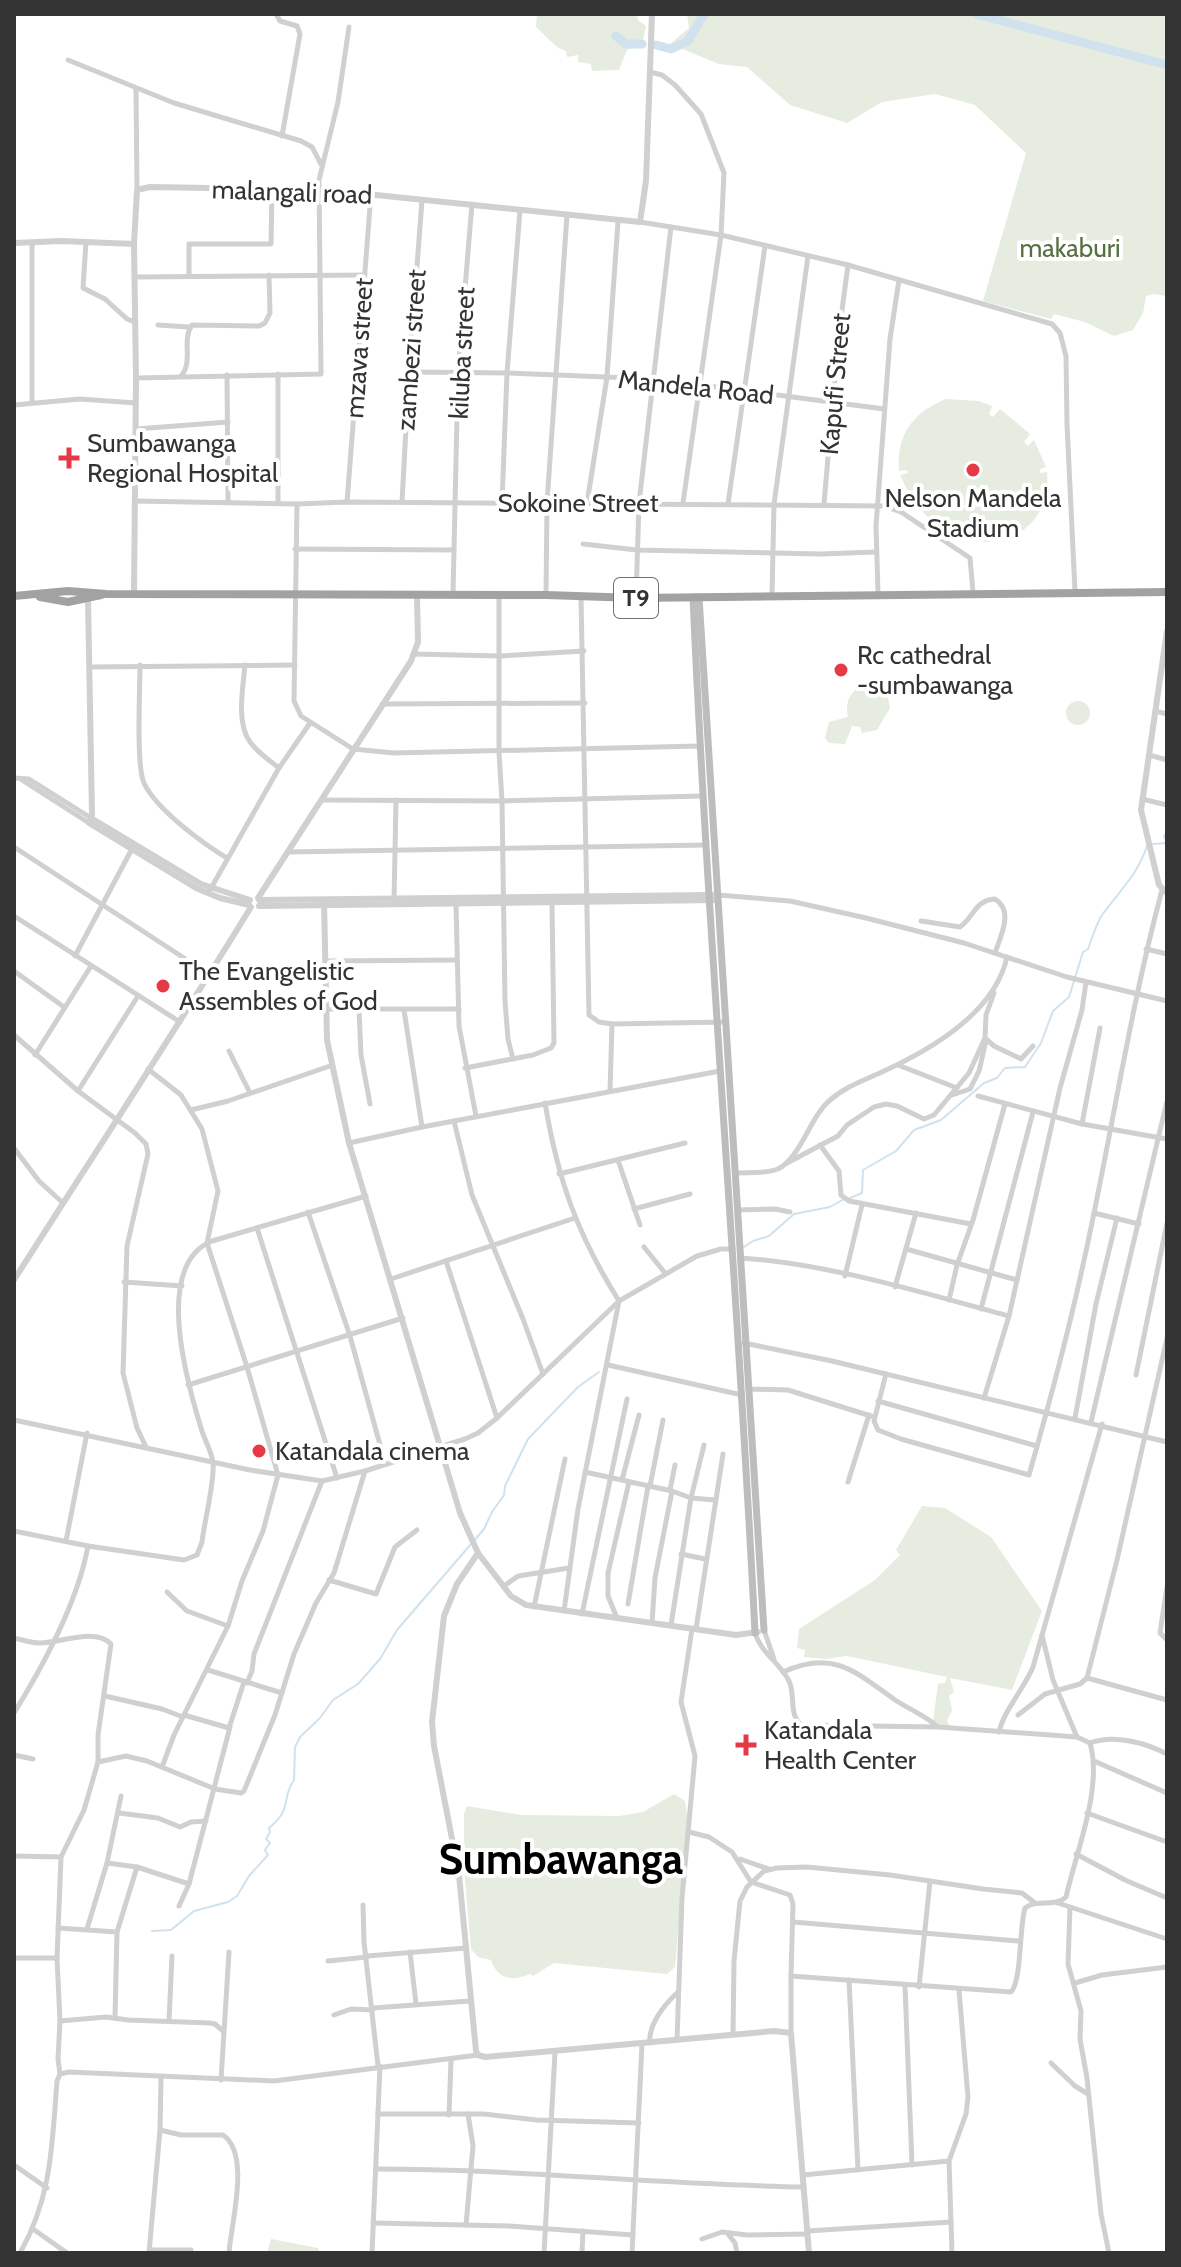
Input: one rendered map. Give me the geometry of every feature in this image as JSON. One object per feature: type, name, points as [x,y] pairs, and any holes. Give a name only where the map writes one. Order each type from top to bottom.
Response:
[{"type":"highway","name":"T9","points":[[14,596],[296,594],[636,598],[1167,592]]},
{"type":"highway","name":"T9","points":[[73,594],[88,599],[106,594]]},
{"type":"highway","name":"T9","points":[[33,595],[66,601],[73,594]]},
{"type":"main road","points":[[696,597],[706,845],[716,898]]},
{"type":"main road","points":[[696,597],[722,1022],[735,1173],[742,1343]]},
{"type":"main road","points":[[722,1022],[721,1071],[764,1630]]},
{"type":"main road","points":[[745,1392],[755,1633]]},
{"type":"street","points":[[276,14],[280,21],[297,26],[300,34],[282,136]]},
{"type":"street","points":[[652,14],[646,181],[640,222],[721,235],[848,265],[1041,319],[1052,324],[1060,333],[1066,356],[1075,591]]},
{"type":"street","points":[[136,378],[322,375],[318,190],[321,164],[338,102],[349,27]]},
{"type":"street","points":[[68,60],[136,89],[312,147],[321,164]]},
{"type":"street","points":[[650,72],[662,75],[675,85],[703,117],[717,160],[724,169],[721,235],[683,503]]},
{"type":"street","points":[[134,594],[136,89]]},
{"type":"street","name":"malangali road","points":[[137,190],[150,187],[318,190],[640,222]]},
{"type":"street","points":[[189,276],[189,244],[271,244],[272,190]]},
{"type":"street","name":"mzava street","points":[[347,502],[371,194]]},
{"type":"street","name":"zambezi street","points":[[402,502],[422,199]]},
{"type":"street","name":"kiluba street","points":[[453,595],[458,373],[472,204]]},
{"type":"street","points":[[502,502],[507,373],[520,210]]},
{"type":"street","points":[[546,595],[547,503],[567,215]]},
{"type":"street","points":[[587,503],[607,377],[618,222]]},
{"type":"street","points":[[636,598],[639,503],[671,227]]},
{"type":"street","points":[[86,242],[83,288],[105,299],[127,319],[135,322]]},
{"type":"street","points":[[14,243],[134,244]]},
{"type":"street","points":[[32,243],[32,402]]},
{"type":"street","points":[[728,504],[765,246]]},
{"type":"street","points":[[772,596],[774,504],[808,256]]},
{"type":"street","name":"Kapufi Street","points":[[824,504],[848,265]]},
{"type":"street","points":[[158,325],[259,326],[265,323],[270,313],[269,275]]},
{"type":"street","points":[[135,277],[365,275]]},
{"type":"street","points":[[878,593],[875,552],[877,506],[890,339],[899,279]]},
{"type":"street","points":[[181,376],[188,368],[189,327]]},
{"type":"street","points":[[409,372],[507,373]]},
{"type":"street","name":"Mandela Road","points":[[507,373],[655,379],[884,409]]},
{"type":"street","points":[[278,374],[278,503]]},
{"type":"street","points":[[227,375],[228,501]]},
{"type":"street","points":[[14,405],[80,399],[136,403]]},
{"type":"street","points":[[136,429],[228,422]]},
{"type":"street","name":"Sokoine Street","points":[[135,501],[877,506],[901,512],[970,558],[973,592]]},
{"type":"street","points":[[297,504],[296,711],[353,749],[394,753],[700,746]]},
{"type":"street","points":[[583,544],[637,550],[875,552]]},
{"type":"street","points":[[295,549],[453,550]]},
{"type":"street","points":[[499,595],[503,901],[507,1028],[513,1059]]},
{"type":"street","points":[[14,1280],[413,654],[418,642],[417,596]]},
{"type":"street","points":[[581,597],[588,1011],[595,1020],[612,1024],[722,1022]]},
{"type":"street","points":[[88,599],[90,821]]},
{"type":"street","points":[[872,1416],[874,1426],[888,1435],[1029,1475],[1048,1413],[1094,1213],[1146,949],[1164,892],[1142,822],[1142,799],[1167,635]]},
{"type":"street","points":[[413,654],[500,656],[584,651]]},
{"type":"street","points":[[140,665],[142,780],[177,821],[227,858]]},
{"type":"street","points":[[245,665],[245,734],[256,750],[279,768]]},
{"type":"street","points":[[88,667],[295,665]]},
{"type":"street","points":[[1159,684],[1167,686]]},
{"type":"street","points":[[382,704],[585,703]]},
{"type":"street","points":[[1154,710],[1167,714]]},
{"type":"street","points":[[209,891],[279,768],[310,723]]},
{"type":"street","points":[[1147,754],[1167,760]]},
{"type":"street","points":[[14,778],[34,782],[90,821],[209,891],[255,903],[768,898],[920,931],[1067,977],[1167,1001]]},
{"type":"street","points":[[321,800],[502,801],[703,796]]},
{"type":"street","points":[[1142,799],[1167,805]]},
{"type":"street","points":[[394,903],[396,800]]},
{"type":"street","points":[[288,852],[706,845]]},
{"type":"street","points":[[14,847],[184,958]]},
{"type":"street","points":[[75,956],[134,847]]},
{"type":"street","points":[[921,921],[960,927],[980,903],[995,899],[1003,905],[1006,913],[995,953]]},
{"type":"street","points":[[394,903],[456,905],[587,900]]},
{"type":"street","points":[[465,1068],[545,1052],[554,1043],[552,903]]},
{"type":"street","points":[[324,904],[330,1066],[349,1143],[456,1502],[475,1546],[519,1602],[534,1608],[736,1635],[764,1630],[776,1663]]},
{"type":"street","points":[[456,905],[459,1009],[465,1068],[476,1116]]},
{"type":"street","points":[[14,916],[180,1023]]},
{"type":"street","points":[[1146,949],[1167,954]]},
{"type":"street","points":[[949,1096],[970,1089],[979,1071],[986,1039],[986,1015],[1007,957]]},
{"type":"street","points":[[325,961],[457,960]]},
{"type":"street","points":[[35,1055],[91,966]]},
{"type":"street","points":[[14,971],[64,1007]]},
{"type":"street","points":[[984,1398],[1009,1316],[1086,982]]},
{"type":"street","points":[[784,1164],[828,1101],[857,1082],[898,1065],[954,1031],[998,985]]},
{"type":"street","points":[[78,1091],[138,996]]},
{"type":"street","points":[[326,1009],[459,1009]]},
{"type":"street","points":[[359,1010],[361,1055],[370,1104]]},
{"type":"street","points":[[404,1010],[422,1127]]},
{"type":"street","points":[[610,1091],[612,1024]]},
{"type":"street","points":[[1082,1124],[1100,1028]]},
{"type":"street","points":[[14,1035],[78,1091],[143,1140],[148,1154],[127,1246],[123,1373],[137,1428],[146,1448]]},
{"type":"street","points":[[986,1039],[1021,1059],[1033,1046]]},
{"type":"street","points":[[735,1173],[776,1170],[838,1136],[865,1110],[874,1107],[886,1104],[897,1106],[924,1119],[934,1115],[969,1073],[986,1039]]},
{"type":"street","points":[[229,1051],[250,1093]]},
{"type":"street","points":[[898,1065],[957,1088]]},
{"type":"street","points":[[191,1110],[330,1066]]},
{"type":"street","points":[[148,1069],[174,1087],[202,1129],[218,1191],[207,1243],[278,1475],[263,1531],[242,1581],[228,1626],[162,1767]]},
{"type":"street","points":[[349,1143],[721,1071]]},
{"type":"street","points":[[978,1096],[1082,1124],[1167,1139]]},
{"type":"street","points":[[1091,1422],[1167,1101]]},
{"type":"street","points":[[545,1103],[559,1174],[575,1218],[594,1260],[619,1301],[585,1472],[564,1612]]},
{"type":"street","points":[[949,1300],[1005,1104]]},
{"type":"street","points":[[981,1309],[1033,1112]]},
{"type":"street","points":[[454,1121],[467,1181],[543,1374]]},
{"type":"street","points":[[559,1174],[685,1143]]},
{"type":"street","points":[[820,1145],[839,1171],[842,1197],[862,1205],[892,1207],[971,1224]]},
{"type":"street","points":[[14,1148],[39,1181],[63,1203]]},
{"type":"street","points":[[618,1160],[640,1225]]},
{"type":"street","points":[[634,1209],[690,1194]]},
{"type":"street","points":[[14,1531],[88,1546],[184,1560],[193,1558],[202,1542],[213,1463],[188,1385],[179,1337],[182,1286],[190,1258],[197,1248],[207,1243],[366,1196]]},
{"type":"street","points":[[845,1276],[862,1205]]},
{"type":"street","points":[[737,1210],[775,1209],[790,1212]]},
{"type":"street","points":[[308,1212],[350,1336],[385,1463]]},
{"type":"street","points":[[895,1287],[916,1213]]},
{"type":"street","points":[[1094,1213],[1139,1224]]},
{"type":"street","points":[[391,1279],[575,1218]]},
{"type":"street","points":[[1075,1418],[1096,1304],[1117,1218]]},
{"type":"street","points":[[1136,1375],[1167,1223]]},
{"type":"street","points":[[257,1228],[337,1478]]},
{"type":"street","points":[[644,1247],[665,1273]]},
{"type":"street","points":[[14,1427],[15,1420],[278,1475],[322,1481],[337,1478],[440,1448],[478,1433],[619,1301],[697,1256],[721,1249],[734,1249]]},
{"type":"street","points":[[906,1249],[1017,1280]]},
{"type":"street","points":[[740,1258],[778,1260],[1009,1316]]},
{"type":"street","points":[[446,1261],[497,1418]]},
{"type":"street","points":[[124,1282],[182,1286]]},
{"type":"street","points":[[188,1385],[403,1318]]},
{"type":"street","points":[[1018,1715],[1040,1697],[1080,1684],[1087,1678],[1167,1338]]},
{"type":"street","points":[[742,1343],[1102,1424],[1167,1442]]},
{"type":"street","points":[[608,1365],[745,1392],[788,1390],[872,1416]]},
{"type":"street","points":[[848,1482],[886,1374]]},
{"type":"street","points":[[582,1614],[627,1399]]},
{"type":"street","points":[[878,1401],[1037,1446]]},
{"type":"street","points":[[617,1618],[608,1596],[608,1573],[639,1415]]},
{"type":"street","points":[[628,1604],[663,1420]]},
{"type":"street","points":[[999,1732],[1001,1723],[1031,1672],[1102,1424]]},
{"type":"street","points":[[66,1541],[87,1433]]},
{"type":"street","points":[[671,1625],[691,1498],[704,1445]]},
{"type":"street","points":[[677,2040],[684,1870],[695,1748],[681,1702],[723,1454]]},
{"type":"street","points":[[534,1608],[565,1459]]},
{"type":"street","points":[[652,1623],[655,1578],[675,1465]]},
{"type":"street","points":[[98,1762],[126,1756],[215,1789],[244,1791],[294,1654],[345,1544],[365,1471]]},
{"type":"street","points":[[585,1472],[691,1498],[715,1500]]},
{"type":"street","points":[[179,1906],[189,1884],[230,1727],[252,1671],[254,1654],[322,1481]]},
{"type":"street","points":[[329,1580],[376,1594],[395,1547],[417,1530]]},
{"type":"street","points":[[14,1713],[29,1691],[74,1597],[88,1546]]},
{"type":"street","points":[[475,1546],[444,1616],[435,1674],[432,1722],[459,1875],[474,2046],[478,2055]]},
{"type":"street","points":[[681,1554],[705,1559]]},
{"type":"street","points":[[504,1586],[518,1576],[569,1568]]},
{"type":"street","points":[[1167,1587],[1160,1633],[1167,1640]]},
{"type":"street","points":[[167,1592],[187,1611],[228,1626]]},
{"type":"street","points":[[755,1633],[791,1686],[793,1716],[801,1725],[938,1727],[1077,1737],[1090,1743],[1118,1740],[1148,1746],[1167,1754]]},
{"type":"street","points":[[1042,1634],[1057,1689],[1077,1737]]},
{"type":"street","points":[[14,1638],[42,1643],[98,1637],[107,1639],[112,1648],[100,1717],[98,1762],[84,1810],[61,1857],[57,1958],[60,2074],[47,2188],[33,2229],[20,2253]]},
{"type":"street","points":[[783,1672],[812,1662],[839,1664],[863,1674],[938,1727]]},
{"type":"street","points":[[208,1670],[282,1693]]},
{"type":"street","points":[[1087,1678],[1166,1698]]},
{"type":"street","points":[[105,1696],[230,1727]]},
{"type":"street","points":[[1058,1903],[1066,1897],[1087,1813],[1094,1761],[1090,1743]]},
{"type":"street","points":[[14,1755],[33,1759]]},
{"type":"street","points":[[1094,1761],[1167,1793]]},
{"type":"street","points":[[87,1929],[107,1863],[121,1796]]},
{"type":"street","points":[[119,1813],[158,1818],[180,1827],[206,1821]]},
{"type":"street","points":[[1087,1813],[1167,1842]]},
{"type":"street","points":[[689,1832],[715,1840],[739,1859],[771,1869]]},
{"type":"street","points":[[1076,1854],[1167,1898]]},
{"type":"street","points":[[14,1856],[61,1857]]},
{"type":"street","points":[[739,1859],[751,1882],[788,1892],[793,1898],[791,2033],[809,2253]]},
{"type":"street","points":[[107,1863],[137,1867],[189,1884]]},
{"type":"street","points":[[115,2018],[117,1932],[137,1867]]},
{"type":"street","points":[[733,2034],[738,1914],[743,1892],[764,1871],[816,1868],[930,1881],[1022,1893],[1035,1903]]},
{"type":"street","points":[[919,1987],[930,1881]]},
{"type":"street","points":[[791,1976],[1011,1992],[1017,1983],[1019,1941],[1025,1908],[1035,1903],[1058,1903],[1167,1939]]},
{"type":"street","points":[[363,1905],[379,2066],[372,2253]]},
{"type":"street","points":[[1070,1907],[1068,1964],[1081,2011],[1080,2039],[1101,2214],[1109,2253]]},
{"type":"street","points":[[793,1922],[1019,1941]]},
{"type":"street","points":[[58,1928],[117,1932]]},
{"type":"street","points":[[328,1961],[466,1948]]},
{"type":"street","points":[[221,2080],[229,1952]]},
{"type":"street","points":[[410,1952],[416,2004]]},
{"type":"street","points":[[169,2021],[172,1956]]},
{"type":"street","points":[[14,1958],[57,1958]]},
{"type":"street","points":[[1075,1983],[1102,1975],[1167,1967]]},
{"type":"street","points":[[849,1980],[858,2170]]},
{"type":"street","points":[[905,1986],[912,2165]]},
{"type":"street","points":[[952,2253],[949,2161],[968,2105],[959,1990]]},
{"type":"street","points":[[650,2043],[657,2019],[678,1992]]},
{"type":"street","points":[[334,2015],[351,2009],[470,2001]]},
{"type":"street","points":[[60,2021],[98,2017],[169,2021],[215,2024],[223,2031]]},
{"type":"street","points":[[60,2074],[274,2081],[478,2055],[555,2052],[774,2031],[791,2033]]},
{"type":"street","points":[[632,2253],[642,2044]]},
{"type":"street","points":[[544,2253],[555,2052]]},
{"type":"street","points":[[449,2115],[451,2060]]},
{"type":"street","points":[[1051,2063],[1088,2094]]},
{"type":"street","points":[[161,2078],[150,2251],[191,2250]]},
{"type":"street","points":[[378,2114],[468,2114],[639,2123]]},
{"type":"street","points":[[466,2225],[473,2146],[468,2114]]},
{"type":"street","points":[[160,2130],[181,2135],[223,2135],[232,2144],[238,2169],[229,2253]]},
{"type":"street","points":[[803,2175],[949,2161]]},
{"type":"street","points":[[14,2165],[47,2188]]},
{"type":"street","points":[[376,2169],[547,2173],[636,2181],[804,2187]]},
{"type":"street","points":[[702,2239],[728,2233],[747,2235],[951,2222]]},
{"type":"street","points":[[373,2223],[633,2235]]},
{"type":"street","points":[[33,2229],[67,2253]]},
{"type":"street","points":[[582,2253],[583,2231]]},
{"type":"street","points":[[728,2233],[737,2253]]},
{"type":"green space","points":[[537,14],[637,14],[638,20],[646,26],[642,44],[627,50],[619,70],[592,71],[591,64],[578,62],[578,55],[567,57],[566,51],[558,48],[536,27]]},
{"type":"green space","name":"makaburi","points":[[687,14],[1167,14],[1167,296],[1146,296],[1143,313],[1133,330],[1114,336],[1085,322],[1054,314],[1051,319],[983,301],[1026,153],[975,105],[935,94],[882,102],[847,123],[790,105],[747,67],[719,64],[670,44],[689,28]]},
{"type":"green space","name":"Nelson Mandela Stadium","points":[[946,399],[979,401],[992,406],[989,414],[993,417],[1000,409],[1030,434],[1024,442],[1028,446],[1034,440],[1046,467],[1040,469],[1040,473],[1047,472],[1044,500],[1032,522],[1011,537],[983,542],[980,535],[978,542],[940,526],[914,500],[900,475],[908,473],[907,470],[899,471],[899,458],[900,446],[909,426],[924,411]]},
{"type":"green space","points":[[871,680],[888,697],[890,708],[877,730],[862,733],[860,727],[852,726],[845,744],[829,743],[825,738],[829,722],[848,717],[849,698]]},
{"type":"green space","points":[[1078,701],[1086,705],[1090,713],[1086,721],[1078,725],[1070,721],[1066,713],[1070,705]]},
{"type":"green space","points":[[922,1506],[945,1508],[991,1537],[1042,1611],[1012,1690],[950,1678],[954,1692],[949,1696],[952,1710],[947,1721],[950,1726],[939,1726],[933,1721],[938,1684],[945,1683],[947,1677],[847,1656],[825,1659],[804,1657],[805,1650],[797,1648],[799,1629],[875,1580],[900,1555],[896,1550]]},
{"type":"green space","points":[[674,1794],[685,1801],[688,1821],[675,1967],[667,1974],[554,1963],[533,1976],[512,1978],[501,1975],[491,1960],[478,1957],[471,1949],[464,1868],[464,1814],[467,1806],[521,1815],[619,1816],[643,1812]]},
{"type":"green space","points":[[271,2239],[318,2248],[319,2253],[267,2253]]},
{"type":"waterway","points":[[656,45],[671,49],[688,41],[704,14]]},
{"type":"waterway","points":[[976,14],[1167,65]]},
{"type":"waterway","points":[[616,36],[626,44],[642,44]]},
{"type":"waterway","points":[[1166,841],[1164,836],[1167,833]]},
{"type":"waterway","points":[[1153,844],[1167,843]]},
{"type":"waterway","points":[[850,1198],[862,1193],[863,1170],[896,1151],[914,1130],[941,1120],[984,1083],[997,1078],[1005,1068],[1025,1067],[1041,1043],[1053,1011],[1069,997],[1083,952],[1088,949],[1100,919],[1133,874],[1147,846]]},
{"type":"waterway","points":[[744,1247],[769,1236],[794,1214],[830,1207],[844,1199]]},
{"type":"waterway","points":[[152,1931],[171,1930],[194,1911],[228,1902],[237,1896],[249,1876],[268,1855],[265,1850],[270,1843],[266,1839],[269,1828],[284,1809],[294,1780],[295,1747],[300,1737],[333,1700],[358,1684],[380,1659],[397,1630],[484,1529],[504,1495],[505,1486],[528,1439],[578,1387],[599,1372]]},
{"type":"place","name":"Sumbawanga Regional Hospital","points":[[69,458]]},
{"type":"place","name":"Nelson Mandela Stadium","points":[[973,470]]},
{"type":"place","name":"Rc cathedral -sumbawanga","points":[[841,670]]},
{"type":"place","name":"The Evangelistic Assembles of God","points":[[163,986]]},
{"type":"place","name":"Katandala cinema","points":[[259,1451]]},
{"type":"place","name":"Katandala Health Center","points":[[746,1745]]},
{"type":"district","name":"Sumbawanga","points":[[561,1859]]}]
